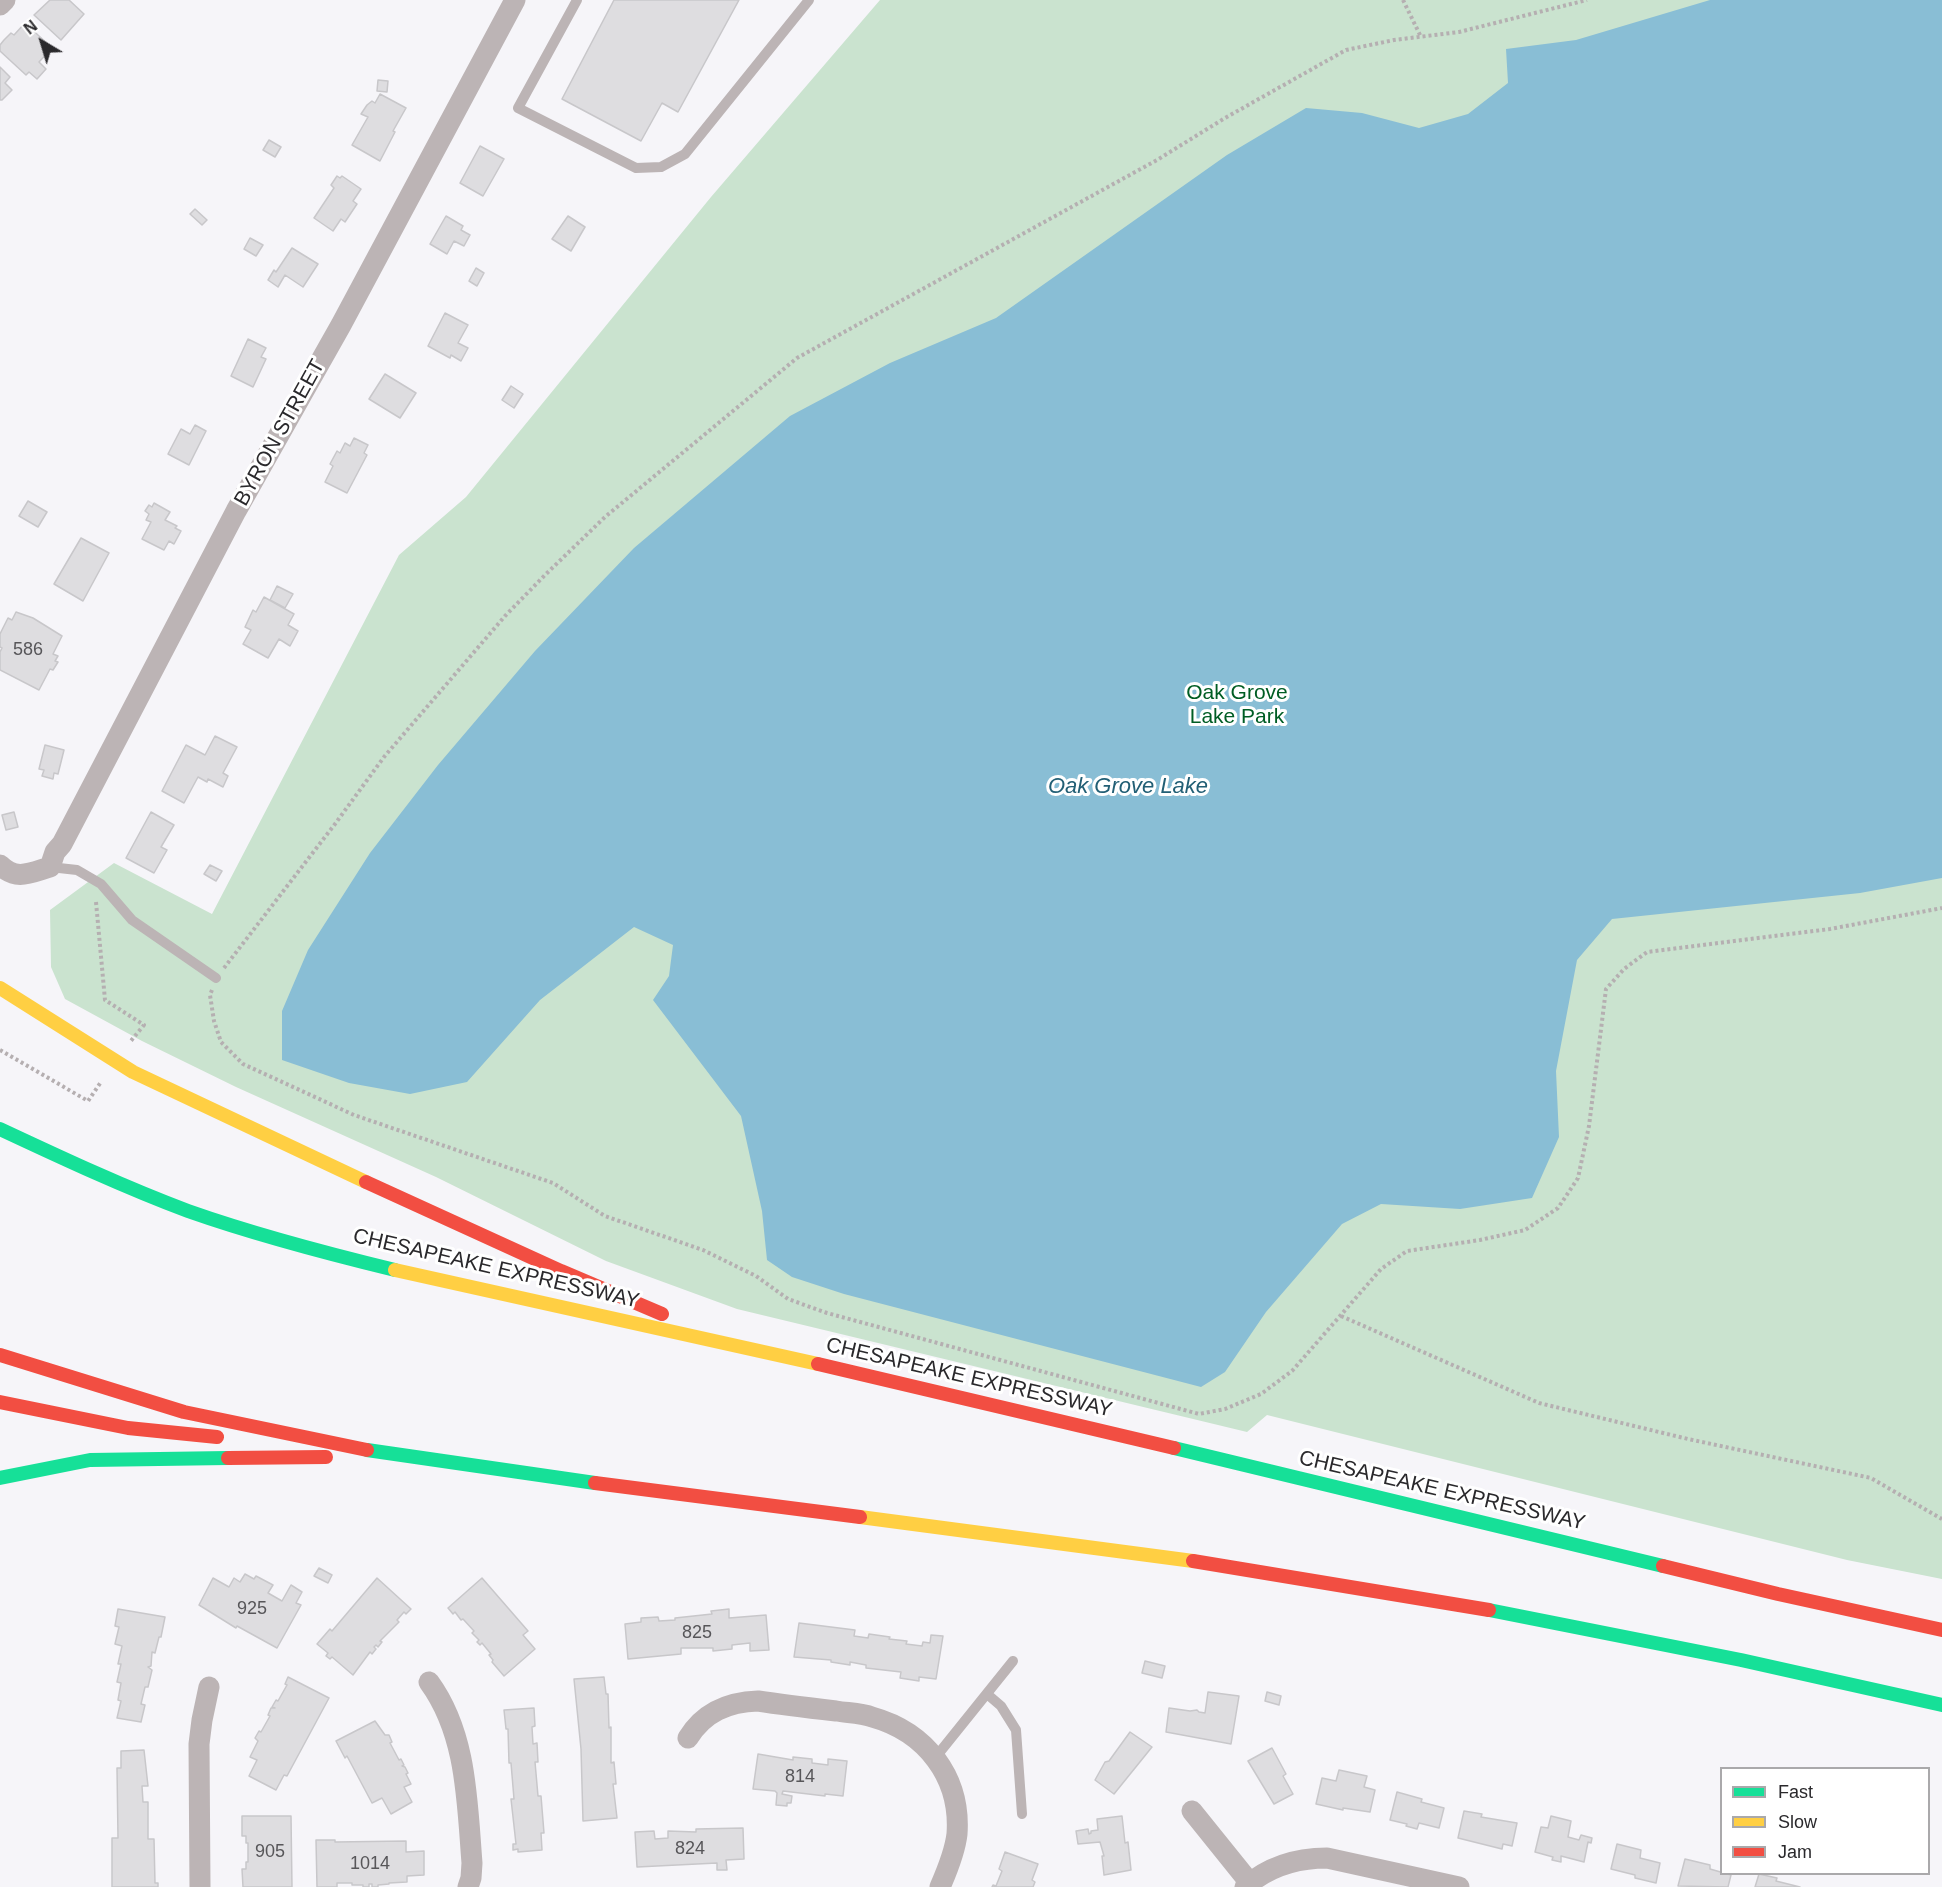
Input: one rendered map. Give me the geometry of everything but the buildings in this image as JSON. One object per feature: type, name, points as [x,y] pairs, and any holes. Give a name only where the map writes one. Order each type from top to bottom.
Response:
[{"type":"highway","points":[[0,988],[133,1072],[268,1137],[550,1266],[728,1342]]},
{"type":"highway","name":"CHESAPEAKE EXPRESSWAY","points":[[0,1129],[114,1181],[188,1210],[251,1232],[372,1264],[532,1302],[728,1342],[1515,1529],[1763,1591],[1896,1618],[1942,1630]]},
{"type":"highway","points":[[0,1355],[184,1412],[344,1446],[442,1462],[1166,1556],[1511,1614],[1741,1660],[1942,1705]]},
{"type":"highway","points":[[0,1402],[128,1428],[344,1446]]},
{"type":"highway","points":[[0,1478],[90,1460],[314,1456],[442,1462]]},
{"type":"street","points":[[0,5],[5,0]]},
{"type":"street","name":"BYRON STREET","points":[[50,867],[55,852],[62,844],[236,511],[341,325],[515,0]]},
{"type":"street","points":[[0,865],[8,872],[23,876],[50,867]]},
{"type":"street","points":[[429,1682],[450,1720],[463,1768],[472,1863],[468,1887]]},
{"type":"street","points":[[200,1887],[199,1744],[209,1687]]},
{"type":"street","points":[[688,1738],[706,1717],[722,1707],[741,1702],[758,1701],[870,1716],[902,1728],[922,1743],[933,1755],[950,1785],[957,1816],[957,1834],[940,1887]]},
{"type":"street","points":[[1192,1811],[1247,1885],[1262,1874],[1286,1863],[1311,1858],[1327,1858],[1458,1887]]},
{"type":"lane","points":[[577,0],[518,108],[636,168],[661,166],[685,154],[809,0]]},
{"type":"lane","points":[[50,867],[77,870],[101,884],[132,920],[216,978]]},
{"type":"lane","points":[[933,1755],[1013,1661]]},
{"type":"lane","points":[[987,1694],[1001,1706],[1016,1730],[1022,1814]]},
{"type":"path","points":[[1403,0],[1421,37]]},
{"type":"path","points":[[1587,0],[1459,32],[1346,50],[1225,118],[1157,160],[797,358],[605,517],[505,616],[384,757],[329,833],[216,978],[210,995],[214,1021],[221,1042],[243,1064],[354,1115],[553,1183],[605,1216],[703,1250],[756,1276],[788,1299],[827,1313],[1199,1414],[1225,1409],[1261,1394],[1292,1371],[1382,1269],[1407,1251],[1480,1240],[1525,1230],[1558,1208],[1578,1178],[1589,1126],[1606,988],[1624,969],[1647,952],[1830,929],[1942,908]]},
{"type":"path","points":[[96,899],[105,1000],[144,1025],[128,1046]]},
{"type":"path","points":[[0,1050],[87,1101],[102,1080]]},
{"type":"path","points":[[1341,1316],[1539,1403],[1688,1439],[1871,1478],[1942,1519]]},
{"type":"green space","name":"Oak Grove Lake","points":[[880,0],[1942,0],[1942,1579],[1847,1560],[1267,1415],[1247,1432],[737,1309],[606,1261],[436,1177],[236,1087],[142,1041],[65,999],[51,967],[50,910],[114,863],[212,914],[399,555],[466,497],[711,197]]},
{"type":"water","name":"Oak Grove Lake","points":[[1710,0],[1942,0],[1942,878],[1860,893],[1612,919],[1577,960],[1556,1071],[1559,1137],[1532,1198],[1460,1209],[1381,1204],[1342,1224],[1266,1312],[1225,1372],[1201,1387],[844,1294],[792,1277],[767,1260],[762,1211],[741,1116],[653,1000],[669,976],[673,945],[634,927],[540,1000],[467,1082],[410,1094],[349,1083],[282,1060],[282,1011],[308,950],[370,853],[438,765],[535,651],[634,548],[790,416],[890,363],[996,318],[1227,155],[1306,108],[1362,113],[1419,128],[1468,114],[1508,83],[1506,49],[1576,40]]},
{"type":"traffic: fast","points":[[0,1129],[117,1182],[188,1211],[291,1243],[395,1270]]},
{"type":"traffic: fast","points":[[1174,1448],[1663,1566]]},
{"type":"traffic: fast","points":[[367,1450],[595,1483]]},
{"type":"traffic: fast","points":[[0,1478],[90,1460],[228,1458]]},
{"type":"traffic: fast","points":[[1489,1610],[1741,1660],[1942,1705]]},
{"type":"traffic: slow","points":[[0,988],[133,1072],[366,1182]]},
{"type":"traffic: slow","points":[[395,1270],[818,1364]]},
{"type":"traffic: slow","points":[[860,1517],[1193,1561]]},
{"type":"traffic: jam","points":[[366,1182],[561,1271],[662,1314]]},
{"type":"traffic: jam","points":[[0,1355],[184,1412],[367,1450]]},
{"type":"traffic: jam","points":[[818,1364],[1174,1448]]},
{"type":"traffic: jam","points":[[0,1402],[128,1428],[217,1437]]},
{"type":"traffic: jam","points":[[228,1458],[326,1457]]},
{"type":"traffic: jam","points":[[595,1483],[860,1517]]},
{"type":"traffic: jam","points":[[1193,1561],[1489,1610]]},
{"type":"traffic: jam","points":[[1663,1566],[1942,1630]]},
{"type":"park label","name":"Oak Grove Lake Park","points":[[1237,705]]}]
